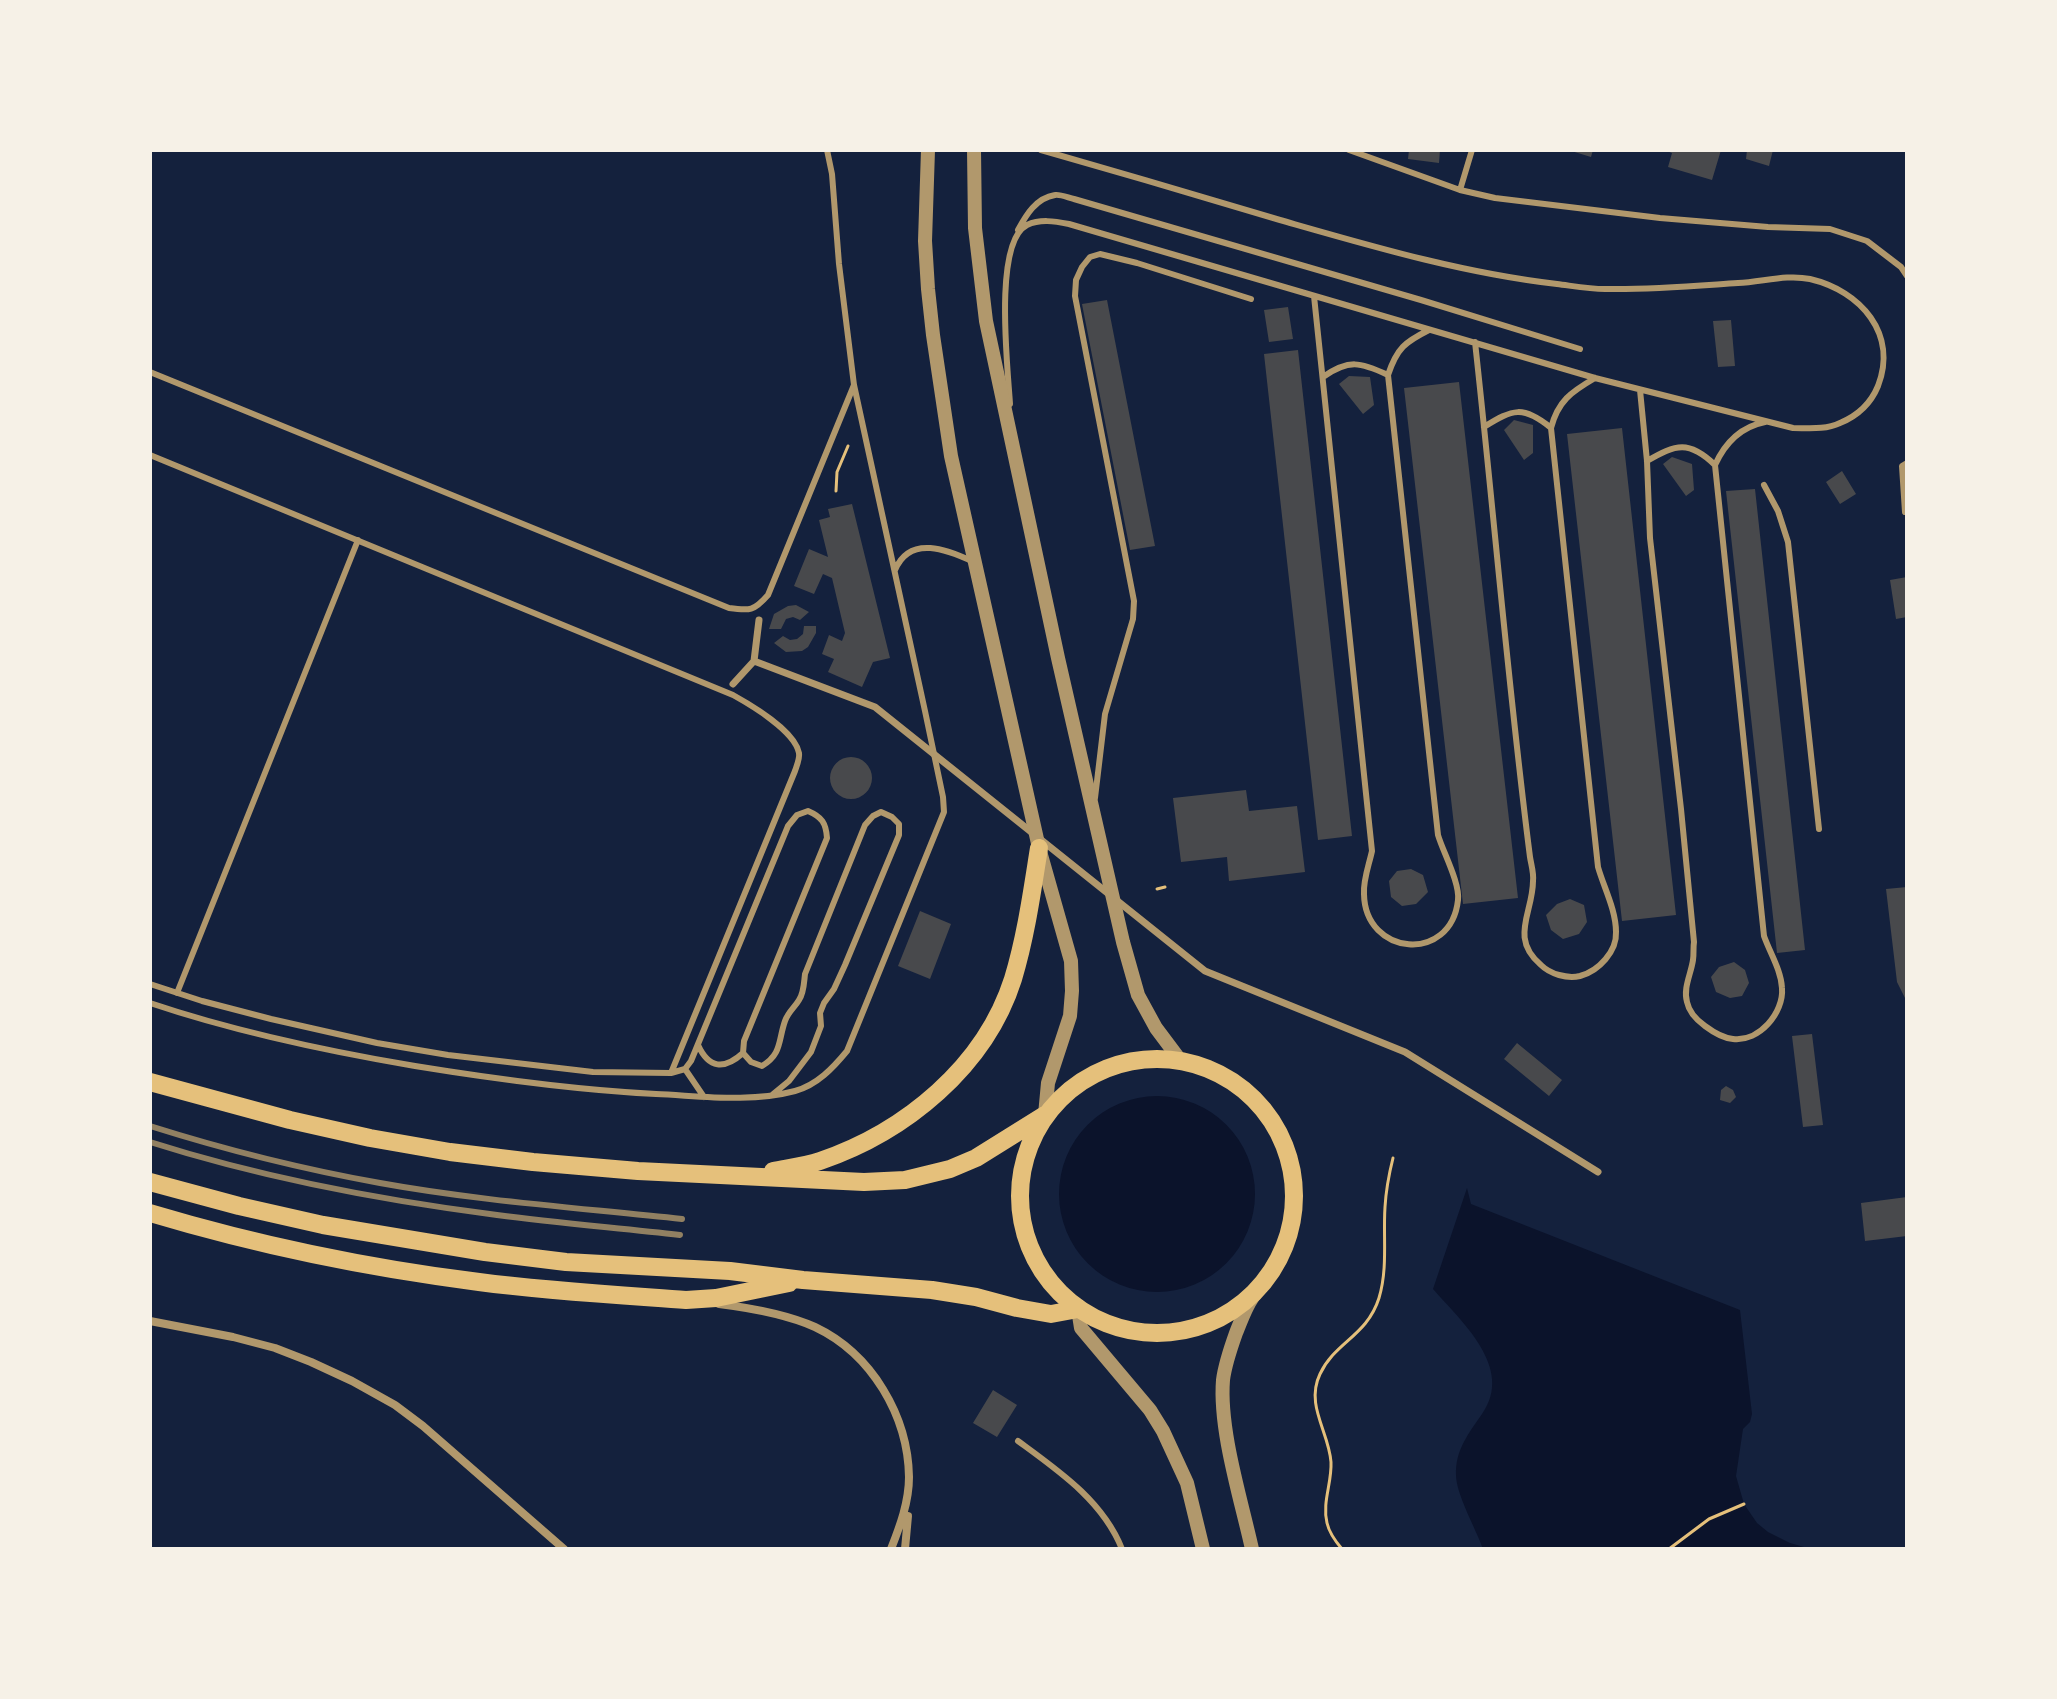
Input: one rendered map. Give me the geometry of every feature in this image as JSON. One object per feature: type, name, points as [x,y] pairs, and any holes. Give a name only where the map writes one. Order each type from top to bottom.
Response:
[{"type":"highway","points":[[749,1176],[818,1162],[860,1145],[891,1129],[960,1071],[991,1028],[1012,981],[1026,927],[1039,848]]},
{"type":"highway","points":[[1136,1060],[1180,1060],[1206,1067],[1230,1079],[1269,1116],[1282,1139],[1291,1165],[1295,1191],[1293,1218],[1275,1268],[1259,1289],[1234,1311],[1205,1326],[1173,1334],[1140,1333],[1108,1325],[1078,1309],[1047,1279],[1026,1241],[1019,1197],[1025,1154],[1045,1115],[1075,1084],[1094,1073],[1136,1060]]},
{"type":"highway","points":[[150,1082],[290,1120],[450,1152],[638,1171],[864,1182],[905,1180],[950,1169],[976,1158],[1045,1115]]},
{"type":"highway","points":[[150,1182],[323,1225],[457,1248],[566,1262],[758,1274],[932,1290],[1051,1314],[1078,1309]]},
{"type":"highway","points":[[150,1213],[317,1254],[480,1283],[686,1300],[716,1298],[803,1280]]},
{"type":"street","points":[[928,150],[925,241],[933,335],[951,456],[1039,848],[1071,961],[1070,1016],[1048,1083],[1045,1115]]},
{"type":"street","points":[[974,150],[975,228],[986,321],[1093,814],[1138,995],[1156,1028],[1180,1060]]},
{"type":"street","points":[[733,684],[754,661],[759,620]]},
{"type":"street","points":[[754,661],[875,707],[1205,971],[1405,1052],[1598,1172]]},
{"type":"street","points":[[1252,1549],[1227,1439],[1223,1378],[1241,1319],[1259,1289]]},
{"type":"street","points":[[686,1300],[758,1310],[816,1328],[843,1345],[867,1367],[888,1397],[904,1436],[909,1479],[905,1549]]},
{"type":"street","points":[[1078,1309],[1081,1328],[1150,1410],[1163,1431],[1187,1483],[1203,1549]]},
{"type":"street","points":[[150,1321],[275,1348],[352,1381],[395,1405],[423,1426],[564,1549]]},
{"type":"street","points":[[891,1549],[903,1519],[909,1479]]},
{"type":"lane","points":[[150,1003],[288,1043],[511,1081],[606,1091],[732,1098],[772,1095],[798,1090],[834,1068],[847,1051],[944,812],[854,385],[827,150]]},
{"type":"lane","points":[[1013,240],[1025,226],[1049,220],[1069,224],[1595,378],[1793,428],[1842,423],[1864,409],[1884,371],[1884,344],[1874,321],[1856,301],[1810,279],[1603,290],[1462,269],[1383,250],[1041,150]]},
{"type":"lane","points":[[1349,150],[1460,190],[1495,198],[1660,218],[1830,229],[1867,241],[1901,267],[1907,276]]},
{"type":"lane","points":[[1460,190],[1472,150]]},
{"type":"lane","points":[[1011,436],[1005,286],[1013,240],[1026,214],[1037,203],[1055,195],[1580,349]]},
{"type":"lane","points":[[1093,814],[1105,714],[1133,619],[1134,601],[1075,296],[1076,280],[1090,257],[1100,254],[1251,299]]},
{"type":"lane","points":[[1314,296],[1372,851],[1363,893],[1367,913],[1376,930],[1409,946],[1427,943],[1445,931],[1454,918],[1459,897],[1438,835],[1388,375],[1394,356],[1404,344],[1429,330]]},
{"type":"lane","points":[[1475,342],[1513,720],[1534,880],[1523,936],[1529,954],[1543,968],[1562,976],[1580,976],[1598,967],[1611,951],[1617,934],[1598,867],[1551,428],[1556,411],[1564,400],[1595,378]]},
{"type":"lane","points":[[1323,377],[1346,364],[1364,364],[1388,375]]},
{"type":"lane","points":[[150,372],[729,608],[747,610],[758,606],[768,595],[854,385]]},
{"type":"lane","points":[[1640,390],[1650,538],[1694,942],[1693,962],[1687,980],[1687,1003],[1697,1020],[1714,1033],[1734,1040],[1753,1035],[1771,1022],[1780,1006],[1782,990],[1780,973],[1764,936],[1715,465],[1725,446],[1740,432],[1768,421]]},
{"type":"lane","points":[[1484,427],[1505,414],[1519,411],[1536,415],[1551,428]]},
{"type":"lane","points":[[1647,461],[1670,448],[1689,446],[1715,465]]},
{"type":"lane","points":[[150,455],[733,695],[795,742],[799,755],[795,771],[671,1073]]},
{"type":"lane","points":[[1905,512],[1902,466],[1907,463]]},
{"type":"lane","points":[[1764,485],[1778,511],[1788,542],[1819,829]]},
{"type":"lane","points":[[177,993],[358,540]]},
{"type":"lane","points":[[895,570],[905,554],[932,547],[951,551],[976,564]]},
{"type":"lane","points":[[150,984],[257,1015],[377,1043],[593,1072],[671,1073],[685,1069],[691,1061],[788,826],[797,815],[808,811],[818,815],[826,825],[827,838],[744,1041],[743,1053],[724,1065],[704,1057],[698,1045]]},
{"type":"lane","points":[[743,1053],[751,1062],[762,1066],[772,1060],[778,1050],[785,1019],[800,999],[805,974],[865,825],[881,812],[892,817],[899,824],[899,835],[845,965],[824,1003],[820,1013],[821,1026],[811,1052],[789,1081],[772,1095]]},
{"type":"lane","points":[[685,1069],[704,1097]]},
{"type":"lane","points":[[1018,1441],[1066,1476],[1087,1496],[1104,1517],[1122,1549]]},
{"type":"path","points":[[836,491],[837,472],[848,446]]},
{"type":"path","points":[[1157,889],[1165,887]]},
{"type":"path","points":[[1342,1549],[1327,1525],[1325,1506],[1331,1483],[1331,1463],[1315,1398],[1318,1376],[1328,1360],[1371,1318],[1380,1296],[1385,1252],[1385,1205],[1393,1158]]},
{"type":"path","points":[[1669,1549],[1709,1519],[1744,1504]]},
{"type":"water","points":[[1157,1096],[1194,1104],[1226,1125],[1247,1157],[1255,1194],[1247,1231],[1226,1263],[1194,1284],[1157,1292],[1120,1284],[1088,1263],[1067,1231],[1059,1194],[1067,1157],[1088,1125],[1120,1104]]},
{"type":"water","points":[[1467,1188],[1471,1204],[1740,1310],[1752,1414],[1750,1422],[1743,1429],[1736,1476],[1744,1504],[1757,1523],[1768,1532],[1811,1549],[1483,1549],[1459,1492],[1456,1466],[1464,1442],[1491,1397],[1492,1380],[1488,1363],[1470,1330],[1433,1289]]},
{"type":"building","points":[[1409,150],[1440,150],[1439,163],[1408,159]]},
{"type":"building","points":[[1568,150],[1593,150],[1591,157]]},
{"type":"building","points":[[1664,150],[1721,150],[1712,180],[1668,167],[1672,153]]},
{"type":"building","points":[[1747,150],[1773,150],[1769,166],[1746,159]]},
{"type":"building","points":[[1107,300],[1155,546],[1130,550],[1082,304]]},
{"type":"building","points":[[1288,307],[1293,339],[1269,342],[1264,310]]},
{"type":"building","points":[[1731,320],[1735,366],[1718,367],[1713,321]]},
{"type":"building","points":[[1298,350],[1352,836],[1318,840],[1264,354]]},
{"type":"building","points":[[1349,376],[1370,377],[1374,405],[1363,414],[1339,384]]},
{"type":"building","points":[[1459,382],[1518,898],[1463,904],[1404,388]]},
{"type":"building","points":[[1514,420],[1533,425],[1533,453],[1524,460],[1504,430]]},
{"type":"building","points":[[1622,428],[1676,915],[1622,921],[1567,434]]},
{"type":"building","points":[[1672,457],[1692,464],[1694,490],[1686,496],[1663,464]]},
{"type":"building","points":[[1842,471],[1856,494],[1840,504],[1826,482]]},
{"type":"building","points":[[1755,489],[1805,950],[1777,953],[1726,491]]},
{"type":"building","points":[[852,504],[890,658],[873,662],[862,687],[828,672],[834,659],[822,654],[829,635],[842,641],[845,633],[832,578],[823,574],[814,594],[794,586],[809,549],[828,557],[819,520],[830,517],[828,509]]},
{"type":"building","points":[[1907,577],[1907,617],[1896,619],[1890,580]]},
{"type":"building","points":[[796,605],[809,612],[800,620],[793,617],[786,619],[781,629],[769,629],[774,614]]},
{"type":"building","points":[[804,626],[816,626],[816,633],[802,651],[786,652],[774,643],[783,636],[790,640],[797,639],[803,634]]},
{"type":"building","points":[[851,757],[866,763],[872,778],[866,793],[851,799],[836,793],[830,778],[836,763]]},
{"type":"building","points":[[1246,790],[1249,811],[1297,806],[1305,872],[1229,881],[1227,857],[1181,862],[1173,798]]},
{"type":"building","points":[[1411,869],[1423,875],[1428,892],[1416,904],[1402,906],[1391,897],[1389,881],[1397,871]]},
{"type":"building","points":[[1907,887],[1907,1002],[1897,982],[1886,889]]},
{"type":"building","points":[[1570,899],[1584,905],[1587,922],[1579,934],[1563,939],[1551,930],[1546,915],[1557,904]]},
{"type":"building","points":[[920,911],[951,924],[930,979],[898,966]]},
{"type":"building","points":[[1734,962],[1745,970],[1749,983],[1742,996],[1730,998],[1716,992],[1711,977],[1719,967]]},
{"type":"building","points":[[1812,1034],[1823,1125],[1803,1127],[1792,1036]]},
{"type":"building","points":[[1517,1043],[1562,1080],[1549,1096],[1504,1059]]},
{"type":"building","points":[[1726,1086],[1733,1090],[1736,1097],[1730,1103],[1720,1100],[1721,1090]]},
{"type":"building","points":[[1907,1197],[1907,1236],[1865,1241],[1861,1203]]},
{"type":"building","points":[[993,1390],[1017,1405],[997,1437],[973,1423]]},
{"type":"railway","points":[[150,1126],[264,1158],[380,1183],[492,1199],[682,1219]]},
{"type":"railway","points":[[150,1142],[279,1177],[366,1195],[497,1215],[680,1235]]}]
